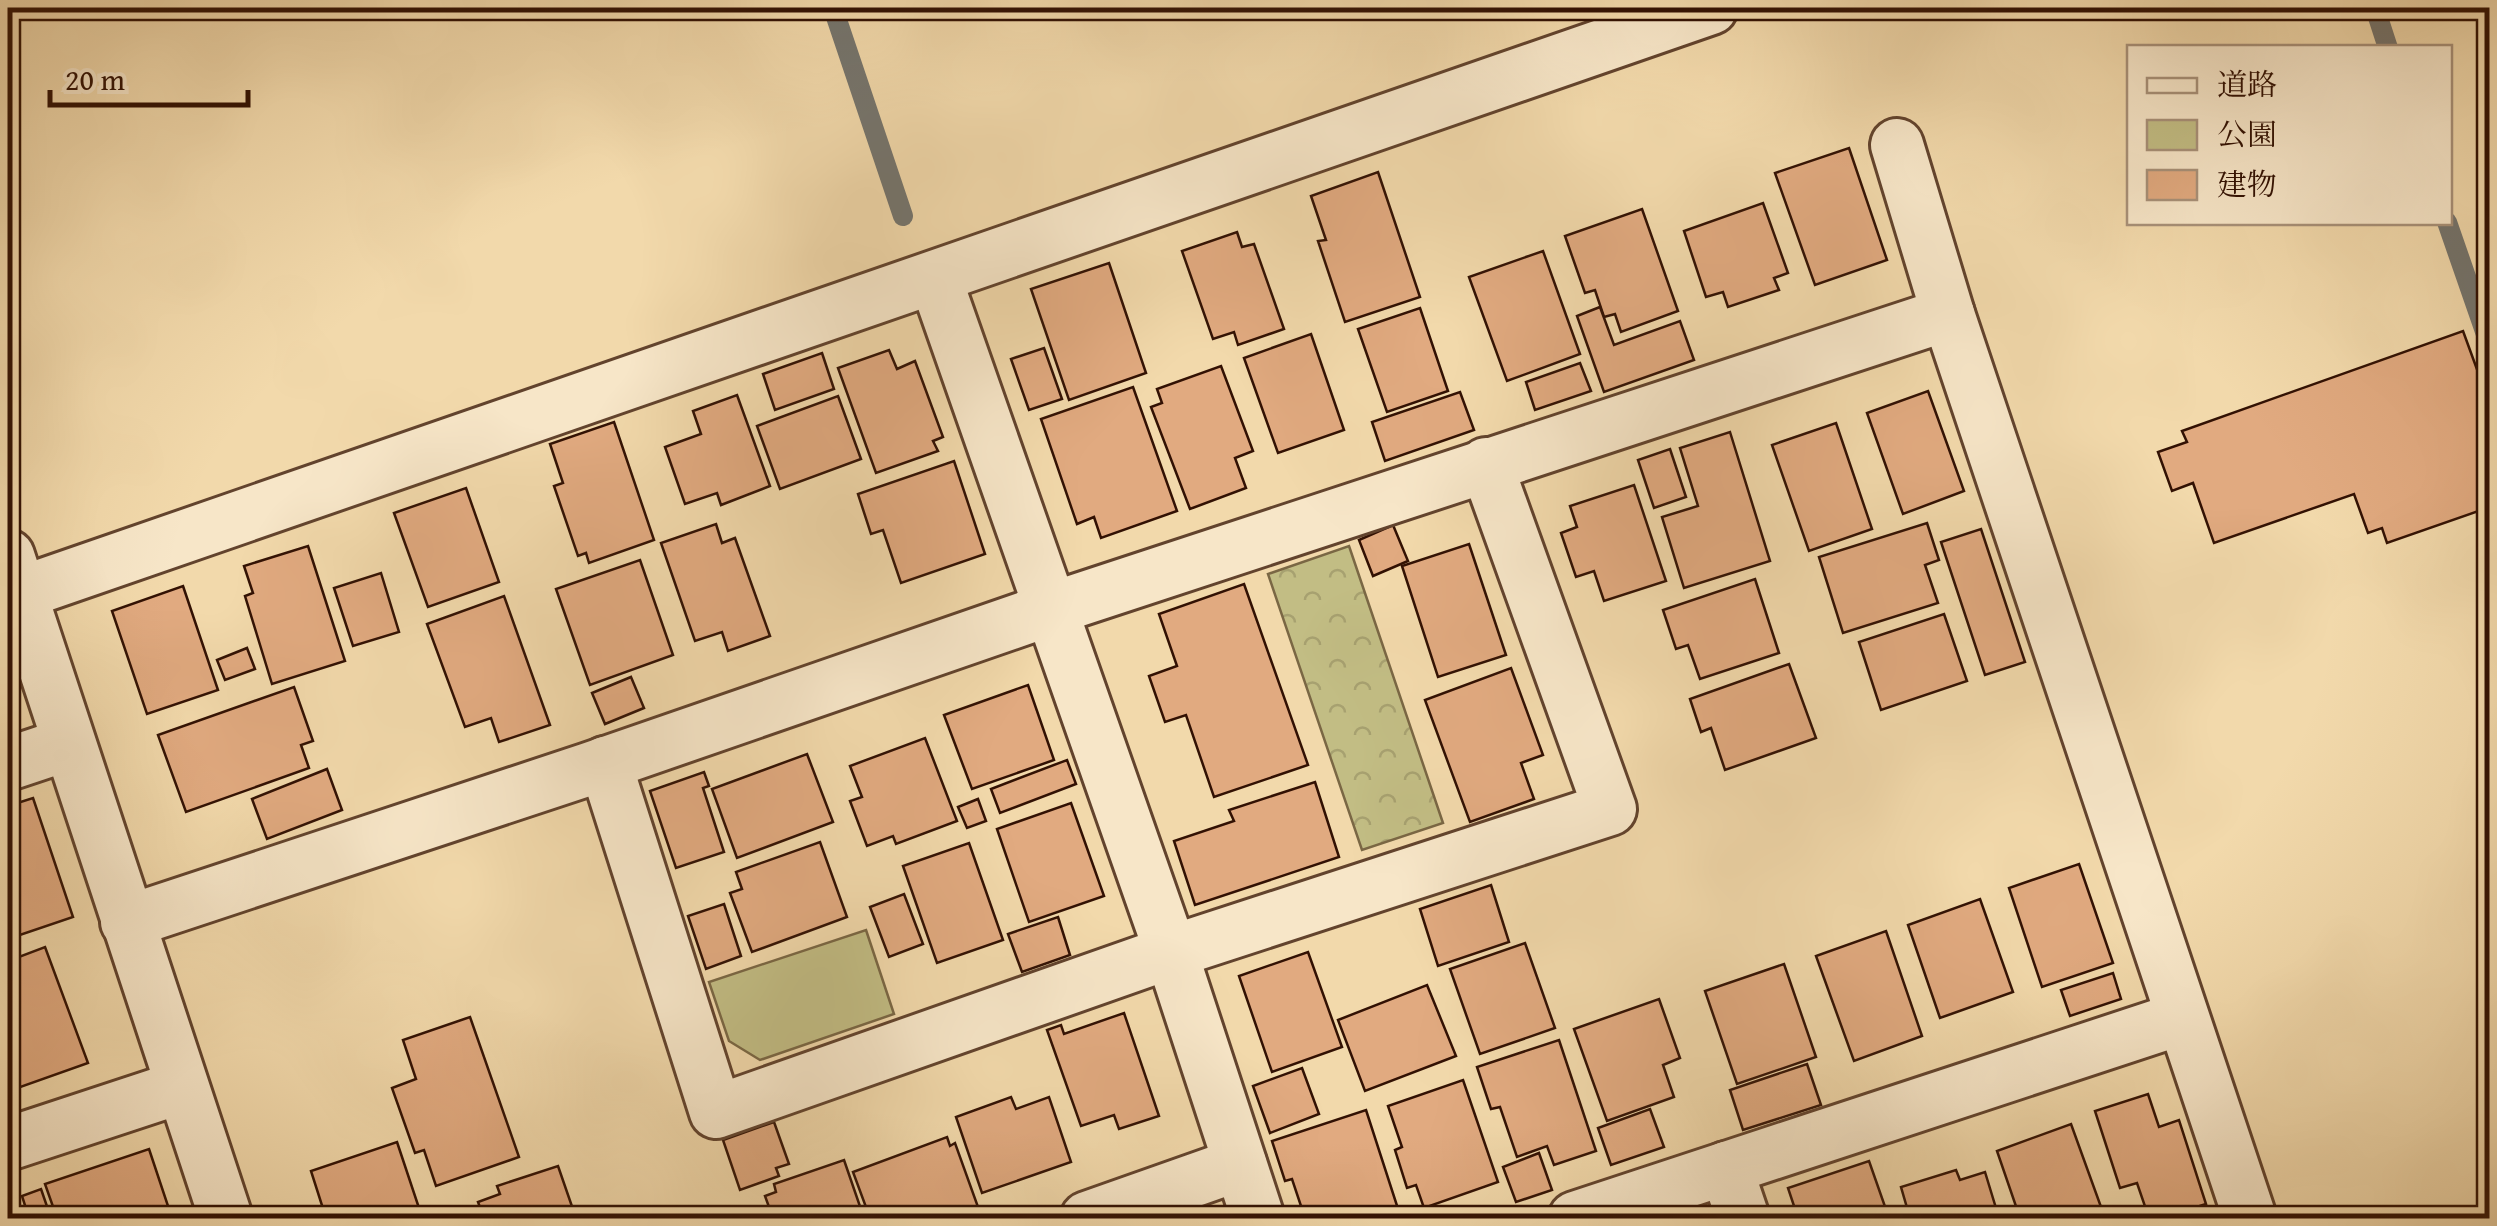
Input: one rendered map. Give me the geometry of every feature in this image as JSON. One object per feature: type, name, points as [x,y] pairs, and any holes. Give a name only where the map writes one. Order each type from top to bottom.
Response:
[{"type":"street","points":[[226,1218],[13,575],[935,278],[1711,8]]},
{"type":"street","points":[[1898,145],[1948,314],[2250,1218]]},
{"type":"street","points":[[935,278],[1171,952],[1258,1218]]},
{"type":"street","points":[[127,922],[1050,608],[1948,314]]},
{"type":"street","points":[[604,762],[716,1112],[1171,952],[1610,810],[1486,464]]},
{"type":"street","points":[[8,764],[68,744]]},
{"type":"street","points":[[1575,1218],[2182,1018]]},
{"type":"street","points":[[8,1144],[181,1087]]},
{"type":"street","points":[[1087,1218],[1240,1164]]},
{"type":"street","points":[[1726,1168],[1742,1218]]},
{"type":"green space","points":[[1349,546],[1443,823],[1362,850],[1268,574]]},
{"type":"green space","points":[[866,930],[894,1014],[760,1060],[729,1041],[709,982]]},
{"type":"building","points":[[1849,148],[1887,260],[1815,285],[1775,173]]},
{"type":"building","points":[[1378,172],[1420,297],[1345,322],[1318,241],[1326,240],[1311,196]]},
{"type":"building","points":[[1763,203],[1788,273],[1774,278],[1779,290],[1728,307],[1723,292],[1706,297],[1684,231]]},
{"type":"building","points":[[1642,209],[1678,311],[1621,332],[1615,314],[1604,317],[1595,290],[1585,293],[1565,236]]},
{"type":"building","points":[[1237,232],[1242,247],[1254,244],[1284,329],[1238,345],[1234,332],[1213,339],[1182,251]]},
{"type":"building","points":[[1543,251],[1580,354],[1507,381],[1469,277]]},
{"type":"building","points":[[1109,263],[1146,373],[1069,400],[1031,289]]},
{"type":"building","points":[[1600,307],[1614,345],[1680,321],[1694,360],[1604,392],[1577,316]]},
{"type":"building","points":[[1420,308],[1448,391],[1387,412],[1358,329]]},
{"type":"building","points":[[2463,331],[2490,405],[2490,507],[2387,543],[2382,528],[2368,533],[2354,494],[2214,543],[2193,483],[2172,491],[2158,452],[2187,442],[2182,431]]},
{"type":"building","points":[[1311,334],[1344,430],[1278,453],[1244,358]]},
{"type":"building","points":[[1044,348],[1062,399],[1029,410],[1011,359]]},
{"type":"building","points":[[889,350],[897,369],[915,361],[943,437],[933,441],[938,451],[876,473],[838,368]]},
{"type":"building","points":[[822,353],[834,389],[775,410],[763,374]]},
{"type":"building","points":[[1580,363],[1591,391],[1535,410],[1526,382]]},
{"type":"building","points":[[1221,366],[1253,451],[1235,458],[1246,488],[1190,509],[1151,407],[1162,403],[1157,389]]},
{"type":"building","points":[[1133,387],[1177,511],[1101,538],[1094,517],[1077,524],[1041,419]]},
{"type":"building","points":[[1928,391],[1964,491],[1903,514],[1867,413]]},
{"type":"building","points":[[1460,392],[1474,430],[1385,461],[1372,422]]},
{"type":"building","points":[[737,395],[770,486],[721,505],[717,493],[685,504],[665,447],[701,434],[693,411]]},
{"type":"building","points":[[838,396],[861,459],[780,489],[757,426]]},
{"type":"building","points":[[614,422],[654,540],[589,563],[586,553],[578,556],[554,486],[563,483],[550,444]]},
{"type":"building","points":[[1836,423],[1872,529],[1809,551],[1772,445]]},
{"type":"building","points":[[1730,432],[1770,561],[1684,588],[1662,517],[1698,506],[1680,448]]},
{"type":"building","points":[[1670,449],[1686,497],[1654,508],[1638,460]]},
{"type":"building","points":[[954,461],[985,554],[901,583],[883,530],[871,534],[858,494]]},
{"type":"building","points":[[1634,485],[1666,581],[1604,601],[1594,571],[1576,577],[1561,533],[1577,527],[1570,506]]},
{"type":"building","points":[[466,488],[499,582],[428,607],[394,513]]},
{"type":"building","points":[[1927,523],[1939,560],[1925,565],[1938,603],[1843,633],[1819,557]]},
{"type":"building","points":[[716,524],[722,543],[735,538],[770,636],[728,651],[722,632],[695,641],[661,543]]},
{"type":"building","points":[[1393,525],[1408,561],[1373,576],[1359,540]]},
{"type":"building","points":[[1981,529],[2025,662],[1985,675],[1941,542]]},
{"type":"building","points":[[1469,544],[1506,655],[1438,677],[1402,566]]},
{"type":"building","points":[[308,546],[345,661],[272,684],[245,596],[253,593],[244,566]]},
{"type":"building","points":[[640,560],[673,655],[590,685],[556,589]]},
{"type":"building","points":[[381,573],[399,632],[353,646],[334,588]]},
{"type":"building","points":[[1755,579],[1779,653],[1700,679],[1688,645],[1676,649],[1663,610]]},
{"type":"building","points":[[1244,584],[1308,765],[1214,797],[1186,715],[1165,722],[1149,676],[1177,666],[1159,614]]},
{"type":"building","points":[[183,586],[218,690],[147,714],[112,611]]},
{"type":"building","points":[[504,596],[550,725],[499,742],[491,718],[465,727],[427,624]]},
{"type":"building","points":[[1944,614],[1967,681],[1881,710],[1859,642]]},
{"type":"building","points":[[247,648],[255,669],[225,680],[217,660]]},
{"type":"building","points":[[1789,664],[1816,738],[1725,770],[1711,728],[1701,732],[1690,699]]},
{"type":"building","points":[[1511,668],[1543,755],[1521,763],[1534,799],[1470,822],[1425,700]]},
{"type":"building","points":[[631,677],[644,708],[605,724],[592,693]]},
{"type":"building","points":[[1028,685],[1054,760],[972,789],[944,715]]},
{"type":"building","points":[[294,687],[313,741],[301,745],[309,768],[186,812],[158,735]]},
{"type":"building","points":[[925,738],[957,821],[896,844],[893,836],[867,846],[850,801],[862,797],[850,766]]},
{"type":"building","points":[[807,754],[833,822],[737,858],[712,789]]},
{"type":"building","points":[[1067,760],[1076,784],[1000,813],[991,789]]},
{"type":"building","points":[[327,769],[342,810],[267,839],[252,799]]},
{"type":"building","points":[[704,772],[709,786],[703,788],[724,852],[676,868],[650,791]]},
{"type":"building","points":[[1315,782],[1339,857],[1195,905],[1174,841],[1234,821],[1229,810]]},
{"type":"building","points":[[33,798],[73,917],[8,939],[8,806]]},
{"type":"building","points":[[978,799],[986,821],[967,828],[958,807]]},
{"type":"building","points":[[1071,803],[1104,896],[1029,922],[997,829]]},
{"type":"building","points":[[820,842],[847,917],[752,952],[730,893],[742,889],[736,872]]},
{"type":"building","points":[[969,843],[1003,940],[937,963],[903,866]]},
{"type":"building","points":[[2079,864],[2113,963],[2042,987],[2009,888]]},
{"type":"building","points":[[1491,885],[1509,942],[1438,966],[1420,909]]},
{"type":"building","points":[[904,894],[923,944],[889,957],[870,907]]},
{"type":"building","points":[[1980,899],[2013,992],[1940,1018],[1908,925]]},
{"type":"building","points":[[724,904],[741,956],[706,969],[688,916]]},
{"type":"building","points":[[1058,917],[1070,955],[1022,972],[1008,934]]},
{"type":"building","points":[[1886,931],[1922,1036],[1854,1061],[1816,956]]},
{"type":"building","points":[[1525,943],[1555,1028],[1480,1054],[1450,969]]},
{"type":"building","points":[[45,947],[88,1063],[12,1090],[8,1078],[8,961]]},
{"type":"building","points":[[1308,952],[1342,1047],[1272,1072],[1239,976]]},
{"type":"building","points":[[1784,964],[1816,1057],[1737,1084],[1705,991]]},
{"type":"building","points":[[2113,973],[2121,999],[2070,1016],[2061,990]]},
{"type":"building","points":[[1427,985],[1456,1056],[1365,1091],[1338,1020]]},
{"type":"building","points":[[1659,999],[1680,1058],[1663,1065],[1674,1097],[1607,1121],[1574,1029]]},
{"type":"building","points":[[1124,1013],[1159,1116],[1119,1129],[1114,1115],[1081,1126],[1047,1030],[1061,1025],[1064,1034]]},
{"type":"building","points":[[470,1017],[519,1157],[436,1186],[424,1150],[415,1153],[392,1088],[416,1079],[403,1040]]},
{"type":"building","points":[[1559,1040],[1596,1151],[1554,1165],[1547,1146],[1517,1157],[1500,1107],[1491,1109],[1477,1067]]},
{"type":"building","points":[[1807,1064],[1821,1105],[1743,1130],[1730,1090]]},
{"type":"building","points":[[1302,1068],[1319,1114],[1270,1133],[1253,1086]]},
{"type":"building","points":[[1463,1080],[1498,1182],[1424,1208],[1416,1185],[1407,1188],[1395,1150],[1402,1147],[1388,1106]]},
{"type":"building","points":[[2148,1094],[2159,1127],[2179,1120],[2206,1204],[2162,1218],[2149,1218],[2137,1183],[2120,1188],[2095,1111]]},
{"type":"building","points":[[1011,1097],[1016,1109],[1049,1097],[1071,1162],[982,1193],[956,1117]]},
{"type":"building","points":[[1650,1109],[1664,1147],[1611,1165],[1598,1128]]},
{"type":"building","points":[[1366,1110],[1400,1215],[1305,1218],[1292,1179],[1285,1181],[1272,1141]]},
{"type":"building","points":[[774,1122],[789,1164],[776,1168],[779,1176],[740,1190],[723,1140]]},
{"type":"building","points":[[2071,1124],[2105,1218],[2020,1218],[1997,1151]]},
{"type":"building","points":[[947,1137],[950,1146],[955,1143],[978,1207],[970,1210],[971,1216],[870,1218],[853,1172]]},
{"type":"building","points":[[397,1142],[419,1208],[387,1218],[326,1218],[311,1171]]},
{"type":"building","points":[[149,1149],[172,1218],[57,1218],[45,1184]]},
{"type":"building","points":[[1539,1153],[1552,1190],[1516,1202],[1503,1167]]},
{"type":"building","points":[[844,1160],[864,1218],[773,1218],[765,1196],[776,1192],[774,1184]]},
{"type":"building","points":[[1869,1161],[1889,1218],[1798,1218],[1788,1188]]},
{"type":"building","points":[[558,1166],[576,1218],[484,1218],[478,1202],[500,1194],[497,1186]]},
{"type":"building","points":[[1956,1170],[1960,1180],[1985,1172],[1999,1218],[1910,1218],[1901,1187]]},
{"type":"building","points":[[11,1187],[22,1218],[8,1218]]},
{"type":"building","points":[[41,1189],[51,1218],[29,1218],[22,1196]]},
{"type":"waterway","points":[[833,8],[903,216]]},
{"type":"waterway","points":[[2375,8],[2387,45]]},
{"type":"waterway","points":[[2448,225],[2490,346]]},
{"type":"waterway","points":[[2489,1218],[2490,1103]]}]
